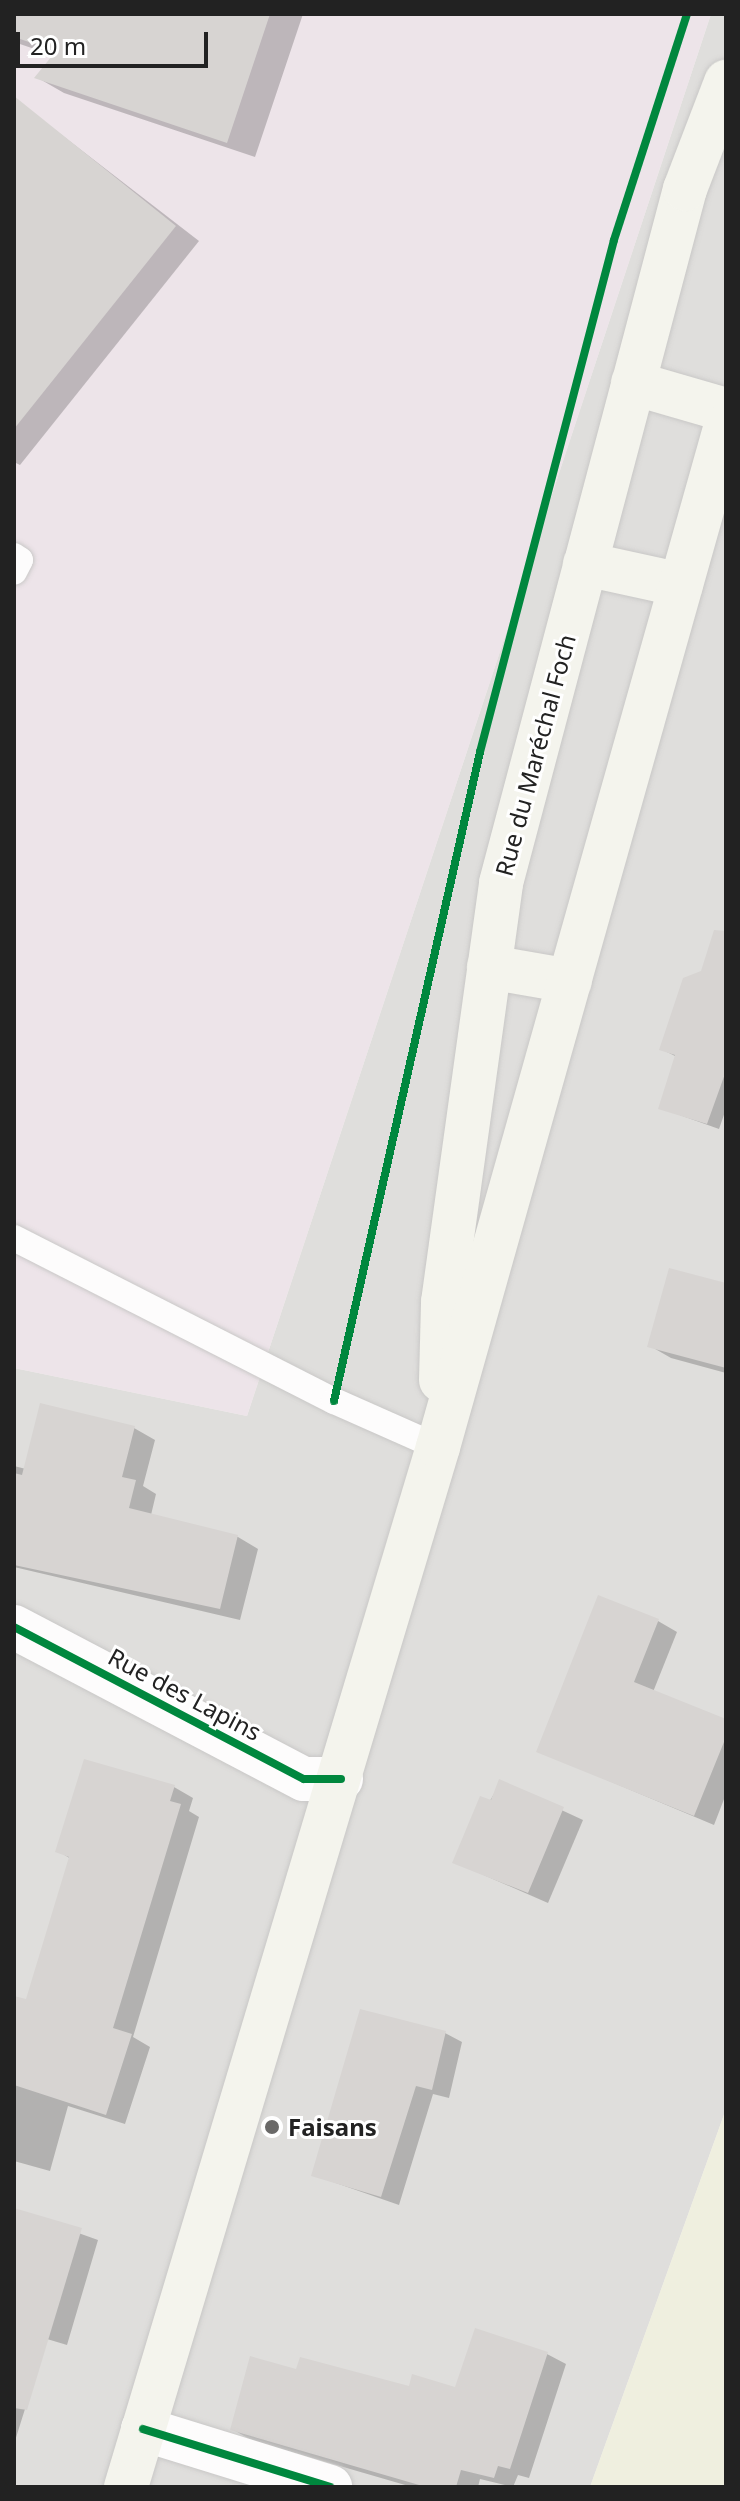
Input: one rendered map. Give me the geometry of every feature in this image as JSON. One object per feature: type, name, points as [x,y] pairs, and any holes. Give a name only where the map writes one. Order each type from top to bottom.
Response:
[{"type":"main road","name":"Rue du Maréchal Foch","points":[[438,1447],[443,1302],[501,883],[685,189],[726,82]]},
{"type":"main road","points":[[633,383],[726,410]]},
{"type":"main road","points":[[126,2487],[341,1779],[438,1447],[726,425]]},
{"type":"main road","points":[[585,564],[681,585]]},
{"type":"main road","points":[[489,967],[570,981]]},
{"type":"street","name":"Rue des Lapins","points":[[14,1627],[304,1779],[341,1779]]},
{"type":"street","points":[[143,2429],[330,2487]]},
{"type":"lane","points":[[14,556],[20,560],[14,572]]},
{"type":"lane","points":[[14,1238],[334,1401],[438,1447]]},
{"type":"shaded area","points":[[14,14],[711,14],[247,1416],[14,1368]]},
{"type":"shaded area","points":[[711,14],[726,14],[726,2109],[590,2487],[14,2487],[14,1368],[247,1416]]},
{"type":"green space","points":[[726,2109],[726,2487],[590,2487]]},
{"type":"building","points":[[14,14],[270,14],[227,143],[34,78],[56,51],[14,37]]},
{"type":"building","points":[[14,96],[176,226],[14,429]]},
{"type":"building","points":[[714,930],[726,931],[726,1071],[707,1124],[658,1109],[675,1055],[659,1050],[683,978],[701,971]]},
{"type":"building","points":[[669,1268],[726,1283],[726,1368],[647,1347]]},
{"type":"building","points":[[40,1403],[135,1426],[122,1477],[136,1480],[129,1508],[238,1535],[220,1609],[14,1565],[14,1473],[22,1475]]},
{"type":"building","points":[[598,1595],[659,1619],[634,1682],[726,1719],[726,1737],[694,1816],[536,1752]]},
{"type":"building","points":[[84,1759],[175,1785],[170,1801],[181,1804],[113,2028],[132,2034],[106,2115],[14,2085],[14,1996],[26,1999],[69,1857],[55,1852]]},
{"type":"building","points":[[499,1779],[564,1807],[528,1893],[452,1863],[480,1796],[491,1800]]},
{"type":"building","points":[[360,2009],[446,2031],[432,2090],[416,2086],[381,2197],[311,2176]]},
{"type":"building","points":[[14,2208],[82,2228],[27,2410],[14,2408]]},
{"type":"building","points":[[475,2328],[548,2352],[510,2469],[498,2466],[494,2478],[461,2470],[456,2487],[426,2487],[230,2430],[250,2356],[296,2369],[300,2357],[409,2386],[412,2374],[455,2387]]},
{"type":"cycle path","points":[[334,1401],[480,752],[614,240],[687,14]]},
{"type":"cycle path","points":[[14,1627],[304,1779],[341,1779]]},
{"type":"cycle path","points":[[143,2429],[330,2487]]},
{"type":"place","name":"Faisans","points":[[272,2127]]}]
